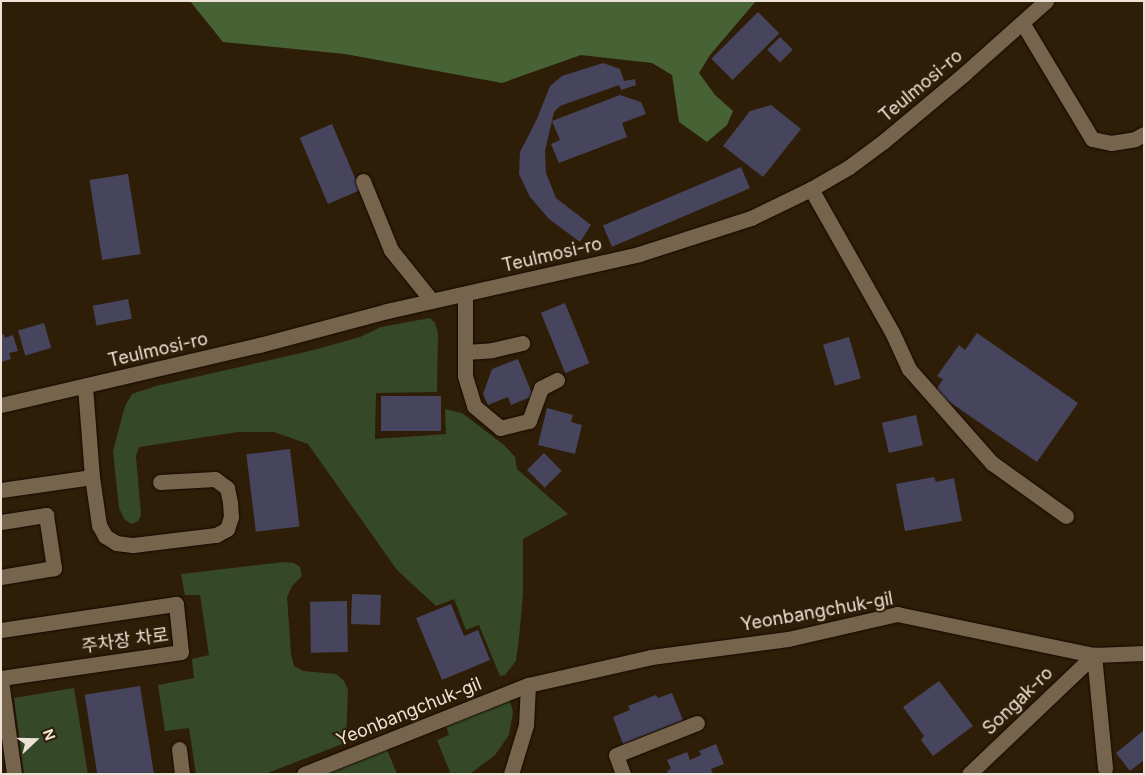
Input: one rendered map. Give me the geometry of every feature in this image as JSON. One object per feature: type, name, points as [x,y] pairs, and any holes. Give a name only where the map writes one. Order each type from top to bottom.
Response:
[{"type":"street","name":"Teulmosi-ro","points":[[1,405],[639,254],[751,218],[812,189],[849,167],[884,141],[1023,24],[1046,1]]},
{"type":"street","points":[[1023,24],[1092,139],[1111,143],[1135,139],[1144,134]]},
{"type":"street","points":[[363,181],[391,250],[432,302]]},
{"type":"street","points":[[812,189],[888,324],[909,370],[992,463],[1066,516]]},
{"type":"street","points":[[465,294],[465,376],[474,406],[500,428],[529,421],[541,388],[557,380]]},
{"type":"street","points":[[466,352],[492,350],[522,343]]},
{"type":"street","points":[[85,386],[92,477],[99,524],[106,536],[116,543],[133,545],[216,535],[227,529],[231,517],[227,488],[215,479],[160,482]]},
{"type":"street","points":[[1,490],[92,477]]},
{"type":"street","points":[[1,522],[46,515],[54,568],[1,577]]},
{"type":"street","name":"주차장 차로","points":[[1,630],[176,604],[181,652],[1,679],[14,774]]},
{"type":"street","name":"Yeonbangchuk-gil","points":[[304,774],[528,685],[651,657],[788,639],[897,614],[1094,655],[1144,653]]},
{"type":"street","points":[[1094,655],[1105,768]]},
{"type":"street","name":"Songak-ro","points":[[969,774],[1094,655]]},
{"type":"street","points":[[511,774],[526,725],[528,685]]},
{"type":"street","points":[[623,774],[616,755],[697,723]]},
{"type":"street","points":[[179,748],[182,774]]},
{"type":"green space","points":[[190,1],[756,1],[710,55],[699,73],[715,95],[733,111],[727,125],[707,142],[679,122],[672,75],[652,63],[581,55],[502,83],[345,54],[223,42]]},
{"type":"green space","points":[[430,318],[435,323],[438,333],[437,392],[376,393],[375,439],[446,434],[445,409],[462,413],[504,445],[515,457],[517,469],[568,514],[523,539],[523,594],[516,661],[505,675],[500,676],[479,625],[466,630],[454,599],[436,606],[397,570],[308,444],[274,432],[238,432],[139,447],[136,456],[141,515],[138,521],[132,524],[125,520],[119,508],[113,451],[125,406],[132,394],[156,386],[314,350],[360,337],[381,327]]},
{"type":"green space","points":[[283,562],[294,563],[300,567],[302,576],[292,586],[287,597],[291,654],[294,666],[303,671],[336,674],[344,681],[348,690],[346,739],[342,744],[265,774],[196,774],[189,728],[165,731],[158,685],[194,678],[192,659],[209,655],[200,595],[185,595],[181,574]]},
{"type":"green space","points":[[74,688],[88,774],[24,774],[14,698]]},
{"type":"green space","points":[[509,698],[513,712],[509,735],[495,755],[470,774],[446,774],[450,772],[437,740],[449,735],[445,723]]},
{"type":"green space","points":[[386,747],[397,774],[319,774]]},
{"type":"building","points":[[758,12],[779,33],[733,80],[711,59]]},
{"type":"building","points":[[780,37],[793,50],[780,62],[767,50]]},
{"type":"building","points":[[603,63],[620,69],[624,81],[635,79],[636,85],[621,90],[619,85],[560,106],[554,112],[545,151],[546,173],[556,198],[591,225],[580,242],[549,219],[530,197],[519,174],[520,152],[537,119],[550,86],[562,76]]},
{"type":"building","points":[[620,95],[641,102],[646,114],[622,123],[627,137],[559,163],[551,144],[560,140],[552,121]]},
{"type":"building","points":[[771,105],[801,129],[763,177],[723,146],[750,111]]},
{"type":"building","points":[[332,124],[360,190],[328,204],[300,138]]},
{"type":"building","points":[[741,167],[750,188],[612,247],[603,226]]},
{"type":"building","points":[[128,174],[141,254],[102,260],[89,180]]},
{"type":"building","points":[[128,299],[132,319],[96,326],[93,306]]},
{"type":"building","points":[[565,303],[589,363],[565,373],[541,313]]},
{"type":"building","points":[[44,323],[51,348],[25,355],[18,330]]},
{"type":"building","points":[[977,333],[1078,403],[1037,462],[935,392],[943,379],[937,376],[959,345],[965,350]]},
{"type":"building","points":[[4,334],[5,338],[13,335],[18,351],[9,353],[11,359],[1,362],[1,335]]},
{"type":"building","points":[[849,337],[861,378],[835,386],[823,344]]},
{"type":"building","points":[[518,359],[533,396],[511,405],[508,397],[488,405],[483,394],[492,369]]},
{"type":"building","points":[[381,396],[441,396],[441,431],[381,431]]},
{"type":"building","points":[[547,408],[573,415],[571,422],[582,425],[575,454],[538,445]]},
{"type":"building","points":[[916,415],[923,445],[889,453],[882,423]]},
{"type":"building","points":[[290,449],[300,526],[256,532],[246,454]]},
{"type":"building","points":[[544,453],[562,471],[545,488],[527,470]]},
{"type":"building","points":[[934,477],[936,482],[954,478],[962,521],[905,531],[896,484]]},
{"type":"building","points":[[352,594],[381,595],[380,625],[351,624]]},
{"type":"building","points":[[347,601],[348,652],[311,653],[310,602]]},
{"type":"building","points":[[451,604],[464,636],[478,630],[490,660],[442,680],[416,618]]},
{"type":"building","points":[[939,681],[973,726],[933,756],[921,740],[924,736],[903,707]]},
{"type":"building","points":[[140,686],[154,774],[97,774],[85,695]]},
{"type":"building","points":[[672,693],[683,720],[623,744],[613,717],[630,710],[628,706],[656,695],[658,698]]},
{"type":"building","points":[[1144,730],[1144,760],[1130,771],[1116,753]]},
{"type":"building","points":[[716,744],[724,764],[711,769],[713,774],[668,774],[667,771],[671,769],[667,760],[687,752],[690,760],[701,755],[699,751]]}]
